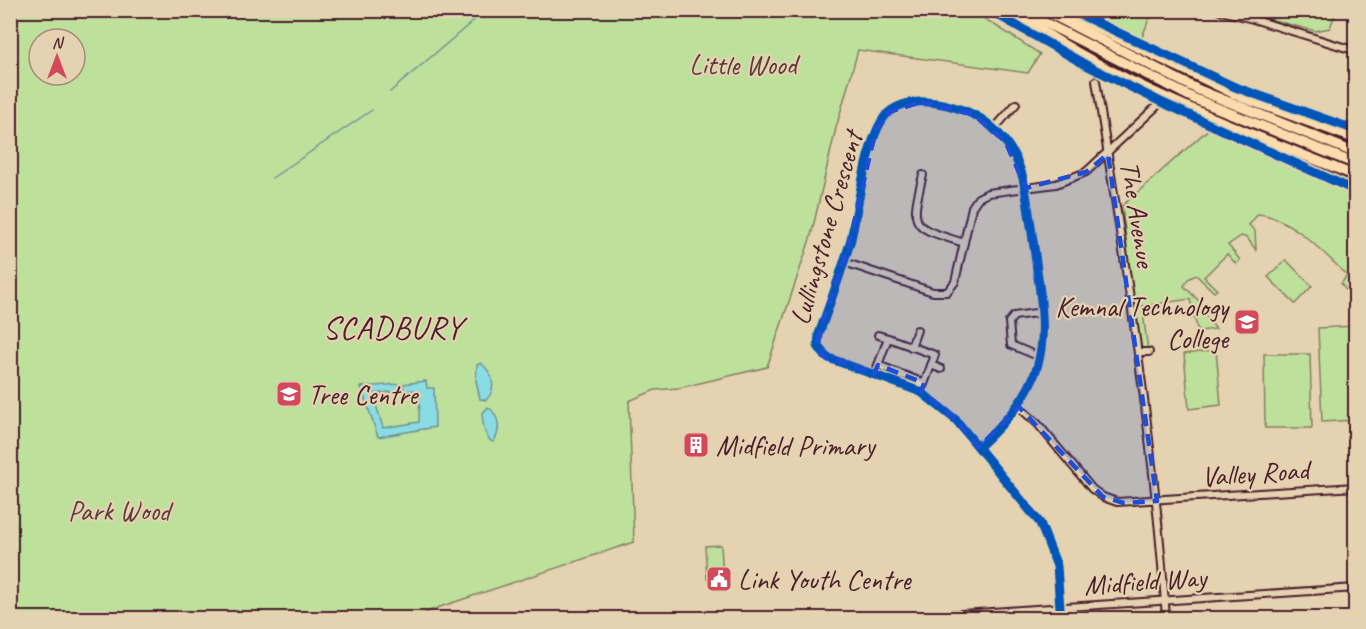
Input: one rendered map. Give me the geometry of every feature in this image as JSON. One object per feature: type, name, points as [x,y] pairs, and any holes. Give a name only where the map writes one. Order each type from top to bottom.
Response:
[{"type":"highway","points":[[1011,10],[1087,58],[1174,102],[1356,176]]},
{"type":"highway","points":[[1020,10],[1195,99],[1356,164]]},
{"type":"highway","points":[[1043,10],[1199,90],[1356,153]]},
{"type":"highway","points":[[1060,10],[1241,96],[1356,140]]},
{"type":"street","points":[[1217,10],[1356,51]]},
{"type":"street","name":"The Avenue","points":[[1096,81],[1138,352],[1157,501],[1166,618]]},
{"type":"street","name":"Lullingstone Crescent","points":[[874,374],[822,355],[817,340],[844,262],[874,136],[889,112],[914,102],[940,104],[973,114],[994,129],[1015,156],[1025,188],[1043,312],[1040,357],[1033,380],[1018,407],[979,447]]},
{"type":"street","points":[[994,129],[1016,104]]},
{"type":"street","points":[[844,262],[940,293],[947,292],[955,282],[972,207],[978,198],[988,193],[1056,184],[1086,172],[1157,106]]},
{"type":"street","points":[[923,175],[914,212],[918,225],[927,231],[964,243]]},
{"type":"street","points":[[1040,357],[1011,345],[1009,322],[1014,316],[1043,312]]},
{"type":"street","points":[[911,347],[917,330]]},
{"type":"street","points":[[878,335],[935,356],[921,393]]},
{"type":"street","points":[[888,338],[874,374],[921,393],[947,411],[1034,513],[1047,535],[1057,566],[1060,608]]},
{"type":"street","points":[[1138,352],[1149,352]]},
{"type":"street","points":[[878,365],[924,383]]},
{"type":"street","points":[[931,365],[941,369]]},
{"type":"street","name":"Valley Road","points":[[1018,407],[1038,424],[1092,489],[1102,497],[1124,503],[1356,487]]},
{"type":"street","name":"Midfield Way","points":[[901,618],[1356,588]]},
{"type":"highlighted area","points":[[921,102],[973,114],[1005,141],[1026,188],[1086,172],[1108,154],[1157,501],[1124,503],[1103,497],[1019,407],[979,447],[947,411],[921,392],[924,383],[878,365],[874,374],[822,355],[817,340],[850,240],[876,129],[889,112]]},
{"type":"green space","points":[[971,10],[1040,54],[1028,73],[858,50],[836,128],[811,236],[767,367],[679,388],[655,390],[629,401],[634,542],[434,609],[415,618],[11,618],[10,11]]},
{"type":"green space","points":[[1074,11],[1152,11],[1141,40]]},
{"type":"green space","points":[[1238,11],[1336,11],[1330,28],[1315,31]]},
{"type":"green space","points":[[1211,127],[1347,187],[1355,193],[1355,294],[1349,294],[1341,284],[1347,275],[1306,237],[1283,222],[1258,214],[1249,225],[1255,231],[1256,250],[1247,238],[1241,236],[1228,245],[1240,260],[1236,264],[1227,254],[1204,277],[1217,290],[1214,292],[1196,275],[1188,279],[1184,286],[1201,303],[1200,309],[1216,329],[1200,331],[1197,328],[1190,299],[1142,306],[1148,350],[1140,351],[1122,206]]},
{"type":"green space","points":[[1219,128],[1347,180],[1355,185],[1355,190],[1345,183]]},
{"type":"green space","points":[[1286,260],[1312,286],[1295,304],[1268,277]]},
{"type":"green space","points":[[1355,326],[1355,420],[1322,422],[1318,328]]},
{"type":"green space","points":[[1216,350],[1221,405],[1189,409],[1184,354]]},
{"type":"green space","points":[[1264,354],[1310,354],[1312,428],[1265,428]]},
{"type":"green space","points":[[721,545],[723,578],[707,579],[705,546]]},
{"type":"water","points":[[481,363],[491,376],[493,386],[486,400],[480,399],[476,381],[477,365]]},
{"type":"water","points":[[426,381],[427,388],[434,388],[435,427],[378,437],[361,387],[400,384],[400,391],[373,394],[383,428],[419,422],[420,393],[416,390],[404,391],[403,384]]},
{"type":"water","points":[[488,407],[495,414],[498,423],[498,433],[493,442],[486,434],[483,422],[482,414]]},
{"type":"waterway","points":[[390,92],[486,10]]},
{"type":"waterway","points":[[1271,22],[1318,36]]},
{"type":"waterway","points":[[272,178],[372,110]]},
{"type":"cycle path","points":[[989,10],[1086,65],[1161,102],[1356,191]]},
{"type":"cycle path","points":[[1070,10],[1235,87],[1356,130]]},
{"type":"cycle path","points":[[979,447],[1017,406],[1029,387],[1037,368],[1041,348],[1041,300],[1023,178],[1007,144],[999,134],[980,119],[969,113],[930,102],[903,104],[888,113],[874,136],[864,172],[851,239],[819,334],[818,346],[826,357],[921,392],[956,420],[1040,523],[1057,566],[1060,608]]},
{"type":"place","name":"Kemnal Technology College","points":[[1247,322]]},
{"type":"place","name":"Tree Centre","points":[[289,394]]},
{"type":"place","name":"Midfield Primary","points":[[696,445]]},
{"type":"place","name":"Link Youth Centre","points":[[719,579]]},
{"type":"district","name":"SCADBURY","points":[[393,327]]},
{"type":"park label","name":"Little Wood","points":[[743,64]]},
{"type":"park label","name":"Park Wood","points":[[119,510]]}]
